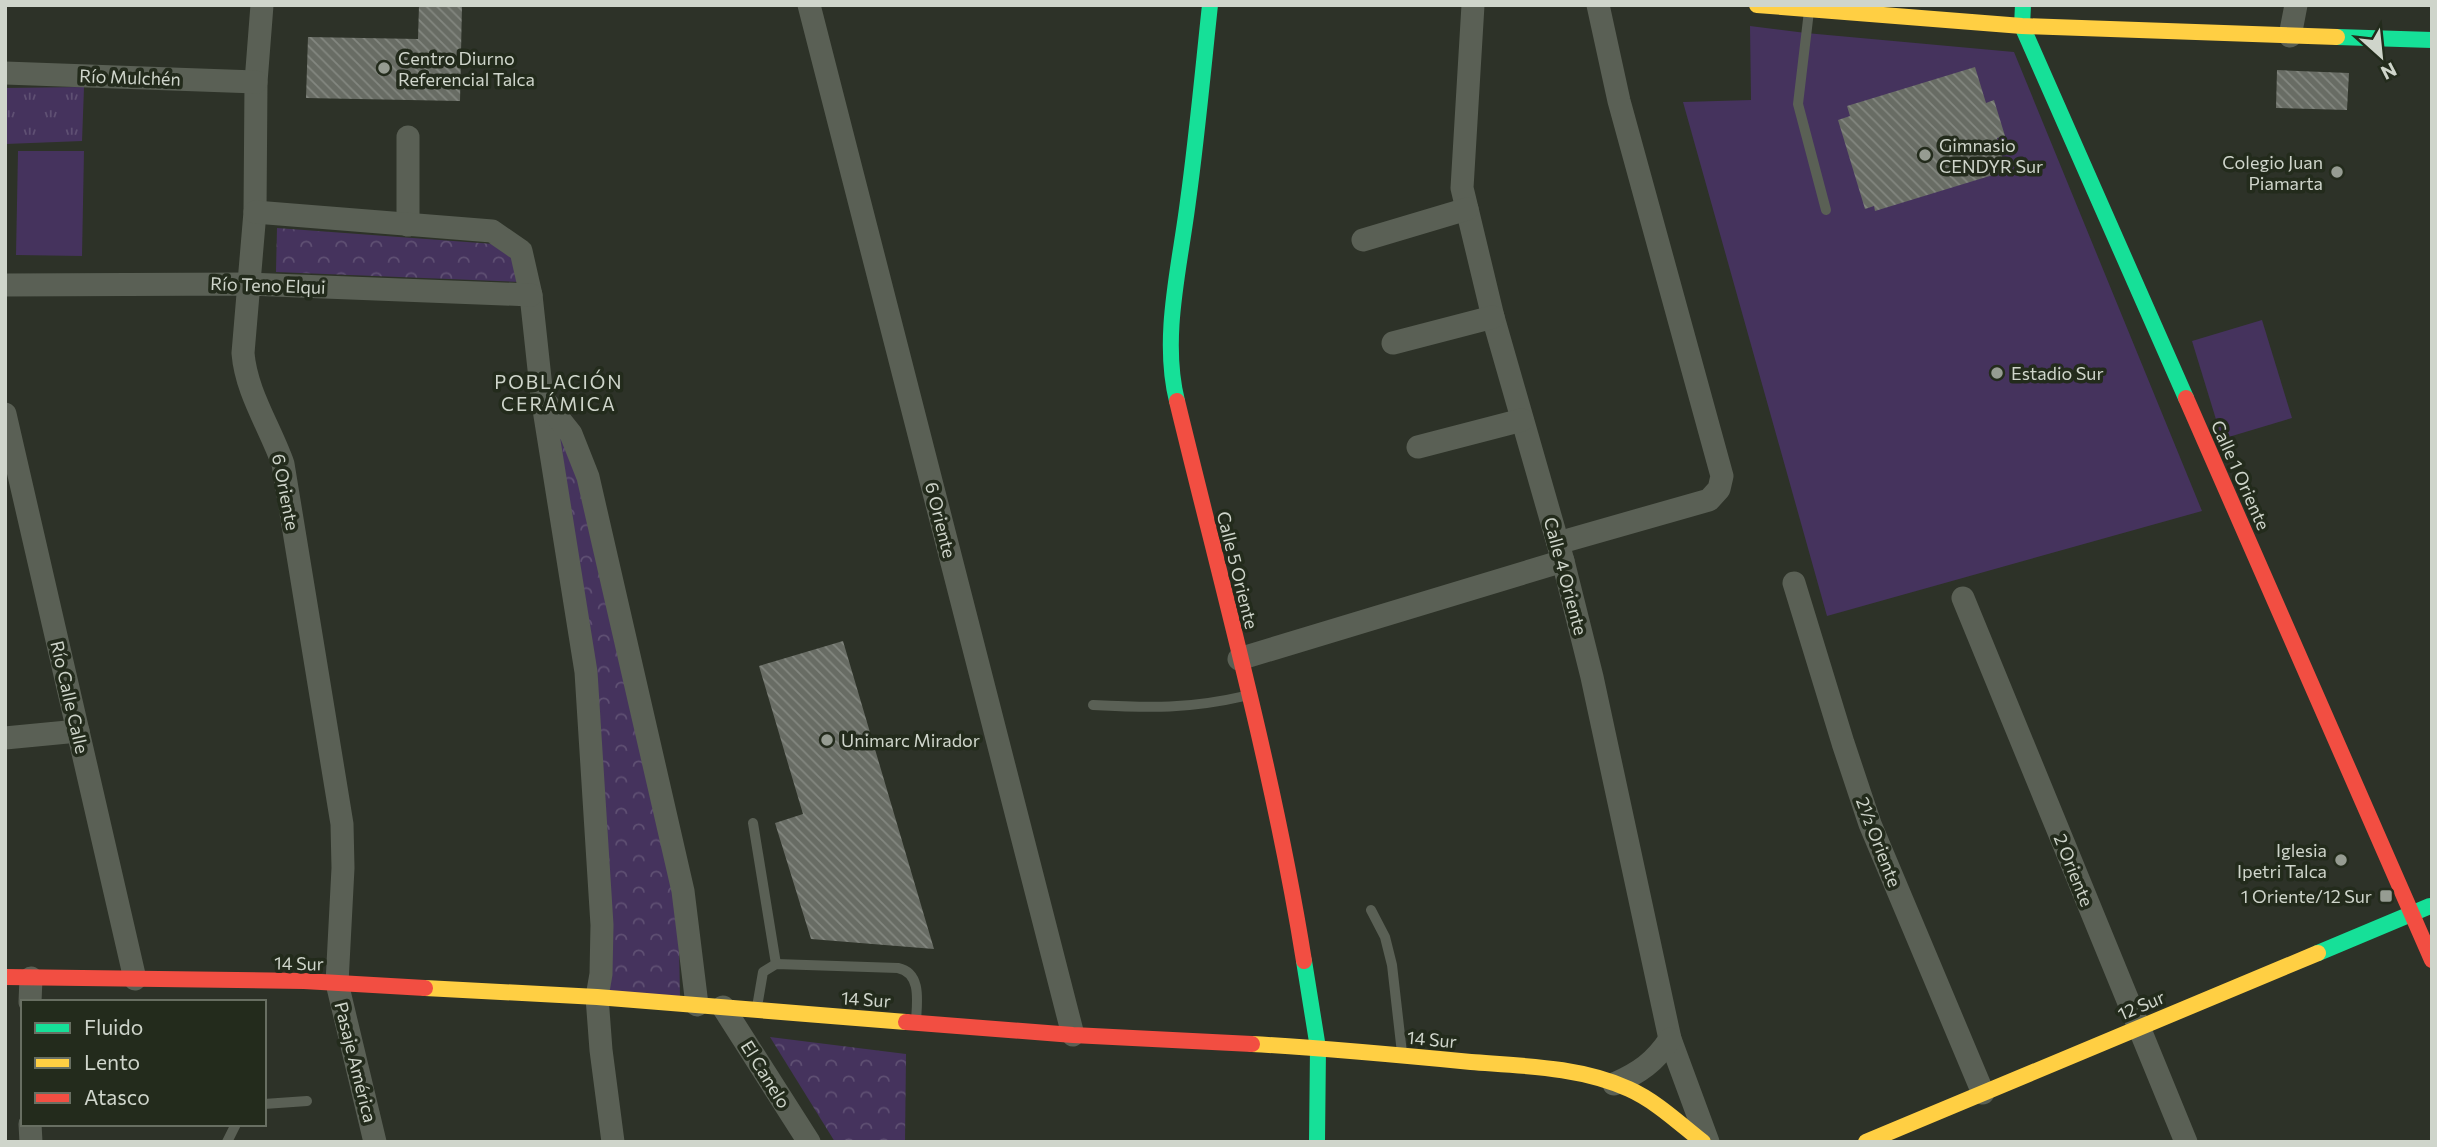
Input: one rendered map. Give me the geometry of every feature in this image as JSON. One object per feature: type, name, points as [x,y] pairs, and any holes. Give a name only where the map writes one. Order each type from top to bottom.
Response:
[{"type":"main road","name":"Calle 5 Oriente","points":[[1210,5],[1170,357],[1176,397],[1248,695],[1296,911],[1318,1048],[1317,1142]]},
{"type":"main road","points":[[1757,5],[2022,26],[2432,40]]},
{"type":"main road","name":"Calle 1 Oriente","points":[[2023,5],[2022,26],[2432,960]]},
{"type":"main road","name":"12 Sur","points":[[1874,1140],[2432,905]]},
{"type":"main road","name":"14 Sur","points":[[5,977],[135,979],[247,986],[337,983],[597,997],[1073,1035],[1402,1055],[1593,1076],[1630,1089],[1706,1142]]},
{"type":"street","name":"6 Oriente","points":[[262,5],[256,82],[255,212],[244,367],[283,464],[342,824],[343,868],[337,983]]},
{"type":"street","name":"6 Oriente","points":[[808,5],[1073,1035]]},
{"type":"street","name":"Calle 4 Oriente","points":[[1473,5],[1462,188],[1493,317],[1560,552],[1592,677],[1670,1039],[1706,1142]]},
{"type":"street","points":[[1239,659],[1560,552],[1709,499],[1719,489],[1722,477],[1619,101],[1598,5]]},
{"type":"street","points":[[2290,36],[2296,5]]},
{"type":"street","name":"Río Mulchén","points":[[5,73],[256,82]]},
{"type":"street","points":[[408,137],[408,225]]},
{"type":"street","points":[[1363,240],[1467,209]]},
{"type":"street","points":[[255,212],[492,231],[521,251],[531,295],[542,397],[586,672],[602,925],[601,974],[597,997],[613,1142]]},
{"type":"street","name":"Río Teno Elqui","points":[[5,285],[250,284],[531,295]]},
{"type":"street","points":[[1393,343],[1493,317]]},
{"type":"street","points":[[542,397],[571,434],[588,477],[683,891],[697,1005]]},
{"type":"street","name":"Río Calle Calle","points":[[5,414],[135,979]]},
{"type":"street","points":[[1418,447],[1522,420]]},
{"type":"street","name":"2½ Oriente","points":[[1794,583],[1870,824],[1983,1093]]},
{"type":"street","name":"2 Oriente","points":[[1963,598],[2186,1142]]},
{"type":"street","points":[[5,738],[78,731]]},
{"type":"street","points":[[30,1000],[31,978]]},
{"type":"street","name":"Pasaje América","points":[[337,983],[375,1142]]},
{"type":"street","name":"El Canelo","points":[[723,1007],[808,1142]]},
{"type":"street","points":[[1614,1083],[1648,1067],[1670,1039]]},
{"type":"lane","points":[[1809,10],[1798,104],[1826,210]]},
{"type":"lane","points":[[1093,705],[1182,707],[1207,705],[1248,695]]},
{"type":"lane","points":[[753,823],[776,964]]},
{"type":"lane","points":[[1371,910],[1385,937],[1392,965],[1402,1055]]},
{"type":"lane","points":[[757,1010],[763,972],[776,964],[905,970],[914,978],[916,1023]]},
{"type":"lane","points":[[266,1104],[307,1101]]},
{"type":"lane","points":[[227,1142],[235,1126]]},
{"type":"green space","points":[[1750,26],[2014,52],[2202,511],[1827,616],[1683,102],[1751,100]]},
{"type":"green space","points":[[84,87],[82,141],[5,144],[5,88]]},
{"type":"green space","points":[[18,151],[84,151],[82,256],[16,255]]},
{"type":"green space","points":[[277,228],[494,244],[516,259],[521,282],[276,272]]},
{"type":"green space","points":[[2262,320],[2292,418],[2222,439],[2192,341]]},
{"type":"green space","points":[[550,415],[568,440],[678,891],[680,997],[608,992]]},
{"type":"green space","points":[[770,1037],[906,1054],[905,1142],[835,1142]]},
{"type":"building","name":"Centro Diurno Referencial Talca","points":[[419,5],[462,5],[460,101],[306,98],[308,37],[418,39]]},
{"type":"building","name":"Gimnasio CENDYR Sur","points":[[1975,67],[1986,103],[1994,100],[2005,136],[1997,138],[2006,171],[1875,211],[1874,206],[1865,209],[1838,120],[1850,116],[1847,106]]},
{"type":"building","points":[[2277,70],[2349,73],[2347,110],[2276,108]]},
{"type":"building","name":"Unimarc Mirador","points":[[843,641],[934,949],[811,939],[775,823],[803,814],[759,666]]},
{"type":"traffic: fast","points":[[1177,401],[1171,327],[1210,5]]},
{"type":"traffic: fast","points":[[2023,5],[2022,26],[2186,398]]},
{"type":"traffic: fast","points":[[2337,37],[2432,40]]},
{"type":"traffic: fast","points":[[2318,953],[2430,906]]},
{"type":"traffic: fast","points":[[1304,961],[1318,1048],[1317,1142]]},
{"type":"traffic: slow","points":[[1757,5],[2022,26],[2337,37]]},
{"type":"traffic: slow","points":[[1866,1142],[2318,953]]},
{"type":"traffic: slow","points":[[425,988],[597,997],[906,1022]]},
{"type":"traffic: slow","points":[[1252,1044],[1532,1066],[1592,1076],[1639,1094],[1668,1113],[1703,1142]]},
{"type":"traffic: jam","points":[[2186,398],[2432,960]]},
{"type":"traffic: jam","points":[[1177,401],[1278,820],[1304,961]]},
{"type":"traffic: jam","points":[[5,977],[304,981],[425,988]]},
{"type":"traffic: jam","points":[[906,1022],[1073,1035],[1252,1044]]},
{"type":"place","name":"Centro Diurno Referencial Talca","points":[[384,68]]},
{"type":"place","name":"Gimnasio CENDYR Sur","points":[[1925,155]]},
{"type":"place","name":"Colegio Juan Piamarta","points":[[2337,172]]},
{"type":"place","name":"Estadio Sur","points":[[1997,373]]},
{"type":"place","name":"Unimarc Mirador","points":[[827,740]]},
{"type":"place","name":"Iglesia Ipetri Talca","points":[[2341,860]]},
{"type":"place","name":"1 Oriente/12 Sur","points":[[2386,896]]},
{"type":"district","name":"POBLACIÓN CERÁMICA","points":[[559,392]]}]
